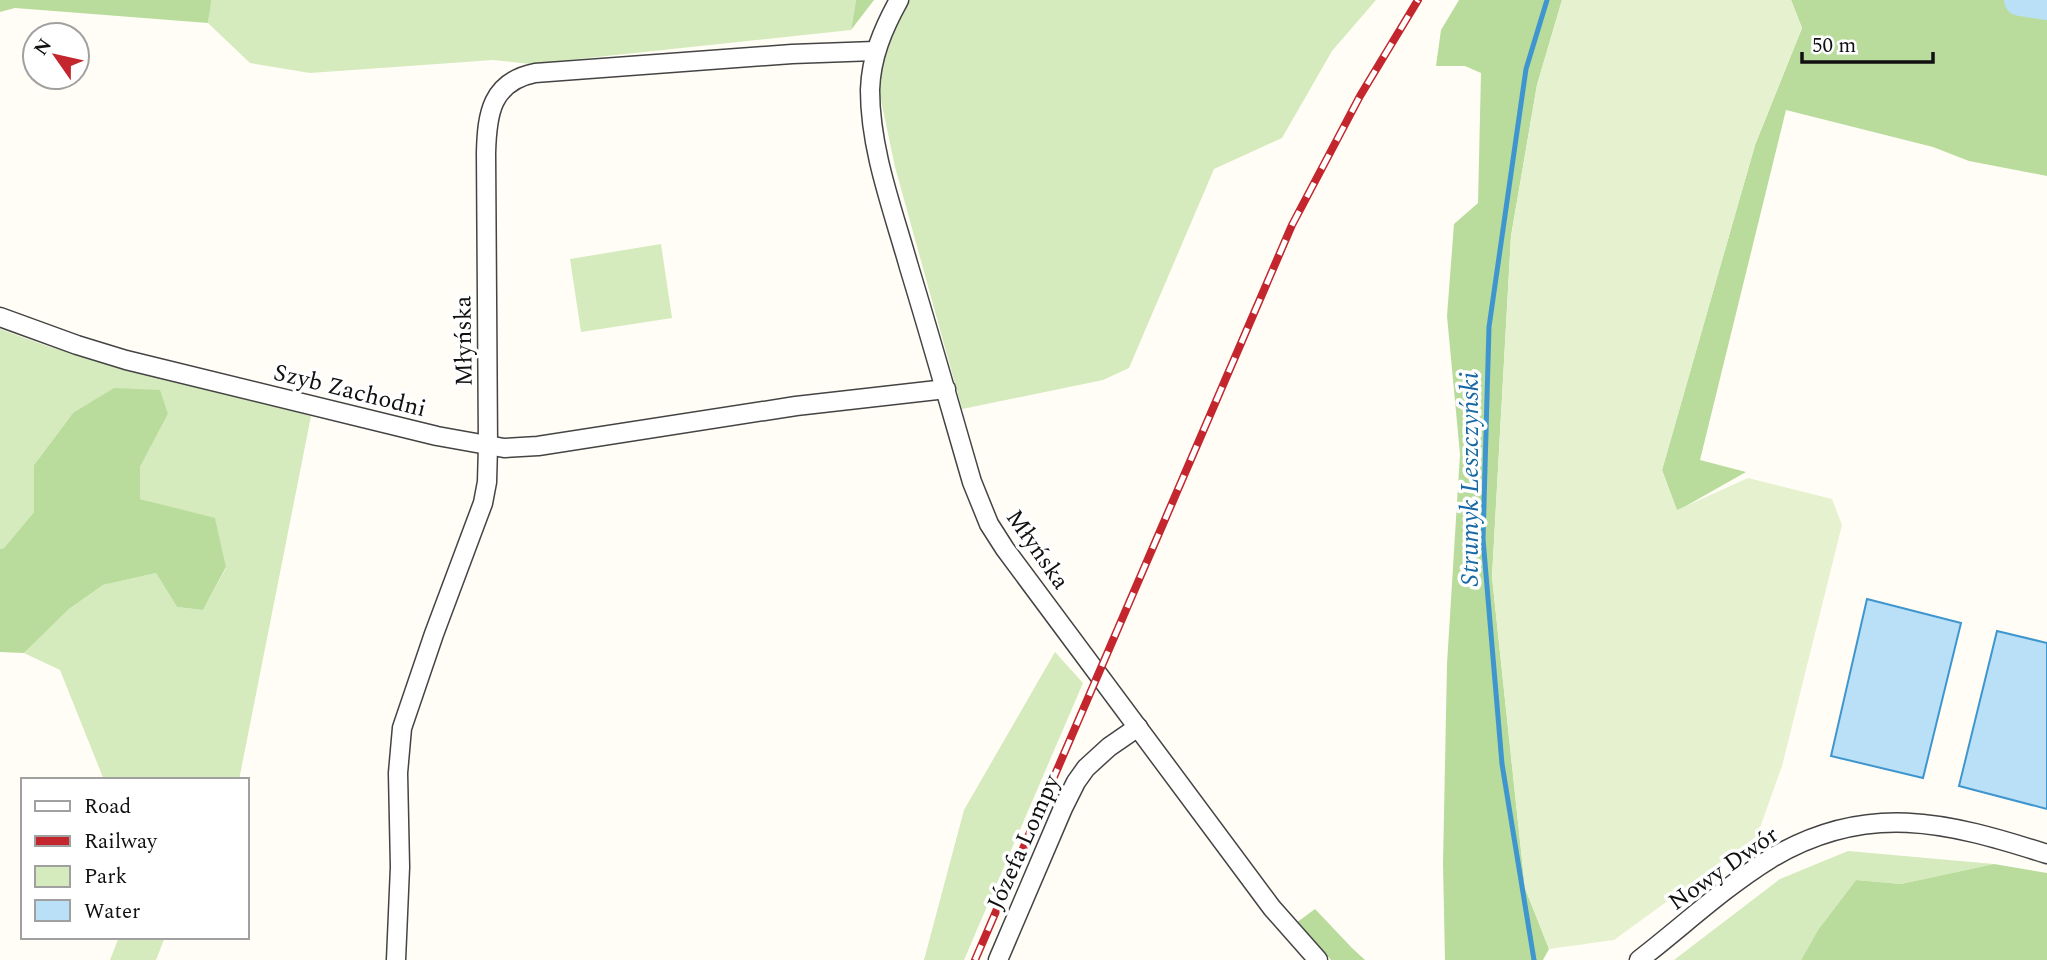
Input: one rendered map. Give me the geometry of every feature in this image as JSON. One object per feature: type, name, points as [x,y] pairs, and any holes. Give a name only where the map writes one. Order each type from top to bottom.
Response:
[{"type":"street","name":"Młyńska","points":[[899,0],[876,51],[870,92],[875,141],[892,209],[972,482],[989,524],[1010,557],[1138,727]]},
{"type":"street","name":"Młyńska","points":[[396,960],[400,867],[398,773],[402,728],[483,503],[487,482],[486,146],[489,115],[501,91],[518,78],[544,72],[792,54],[876,51]]},
{"type":"street","name":"Szyb Zachodni","points":[[0,317],[116,357],[438,436],[513,448],[804,405],[946,389]]},
{"type":"street","name":"Józefa Lompy","points":[[998,960],[1076,782],[1086,768],[1109,747],[1138,727]]},
{"type":"street","points":[[1138,727],[1272,908],[1318,960]]},
{"type":"street","name":"Nowy Dwór","points":[[1639,960],[1768,861],[1810,840],[1842,830],[1898,821],[1930,824],[1984,835],[2047,854]]},
{"type":"green space","points":[[0,0],[211,0],[211,3],[208,23],[15,8],[0,12]]},
{"type":"green space","points":[[211,0],[856,0],[851,30],[531,64],[493,60],[310,73],[250,63],[208,23]]},
{"type":"green space","points":[[856,0],[874,0],[851,30]]},
{"type":"green space","points":[[906,0],[1376,0],[1332,51],[1282,138],[1214,169],[1129,368],[1103,380],[962,409],[895,167],[878,86],[883,52]]},
{"type":"green space","points":[[1459,0],[1562,0],[1537,85],[1511,236],[1492,577],[1525,888],[1549,949],[1543,960],[1445,960],[1443,864],[1447,664],[1460,454],[1447,316],[1454,224],[1478,203],[1481,73],[1465,66],[1436,66],[1441,30]]},
{"type":"green space","points":[[1562,0],[1791,0],[1802,28],[1755,145],[1662,470],[1677,510],[1748,478],[1832,499],[1842,525],[1782,766],[1757,836],[1614,940],[1549,949],[1525,888],[1492,577],[1511,236],[1537,85]]},
{"type":"green space","points":[[1791,0],[2047,0],[2047,176],[1969,161],[1933,147],[1786,110],[1700,460],[1746,472],[1677,511],[1662,470],[1755,145],[1802,28]]},
{"type":"green space","points":[[661,244],[672,318],[581,332],[570,259]]},
{"type":"green space","points":[[0,329],[50,347],[311,416],[239,778],[103,778],[60,670],[24,653],[69,609],[103,585],[156,573],[177,607],[203,610],[226,568],[215,519],[140,499],[140,467],[168,414],[73,413],[34,465],[34,512],[4,548],[0,549]]},
{"type":"green space","points":[[114,388],[160,390],[168,414],[140,467],[140,499],[215,518],[226,567],[203,610],[177,607],[156,573],[103,585],[69,609],[24,653],[0,652],[0,549],[4,548],[34,512],[34,465],[73,413]]},
{"type":"green space","points":[[1055,652],[1083,683],[964,960],[924,960],[964,810]]},
{"type":"green space","points":[[1848,851],[1994,864],[1901,884],[1856,880],[1818,930],[1801,960],[1674,960],[1780,879]]},
{"type":"green space","points":[[1994,864],[2047,873],[2047,960],[1801,960],[1818,930],[1856,880],[1901,884]]},
{"type":"green space","points":[[1315,909],[1365,960],[1331,960],[1296,923]]},
{"type":"green space","points":[[118,939],[164,939],[156,960],[110,960]]},
{"type":"water","points":[[1867,599],[1961,623],[1923,778],[1831,756]]},
{"type":"water","points":[[1997,631],[2047,643],[2047,809],[1959,786]]},
{"type":"waterway","name":"Strumyk Leszczyński","points":[[1534,960],[1502,764],[1483,539],[1489,327],[1526,69],[1547,0]]},
{"type":"waterway","points":[[2020,0],[2047,4]]},
{"type":"railway","points":[[975,960],[1292,225],[1360,96],[1418,0]]}]
